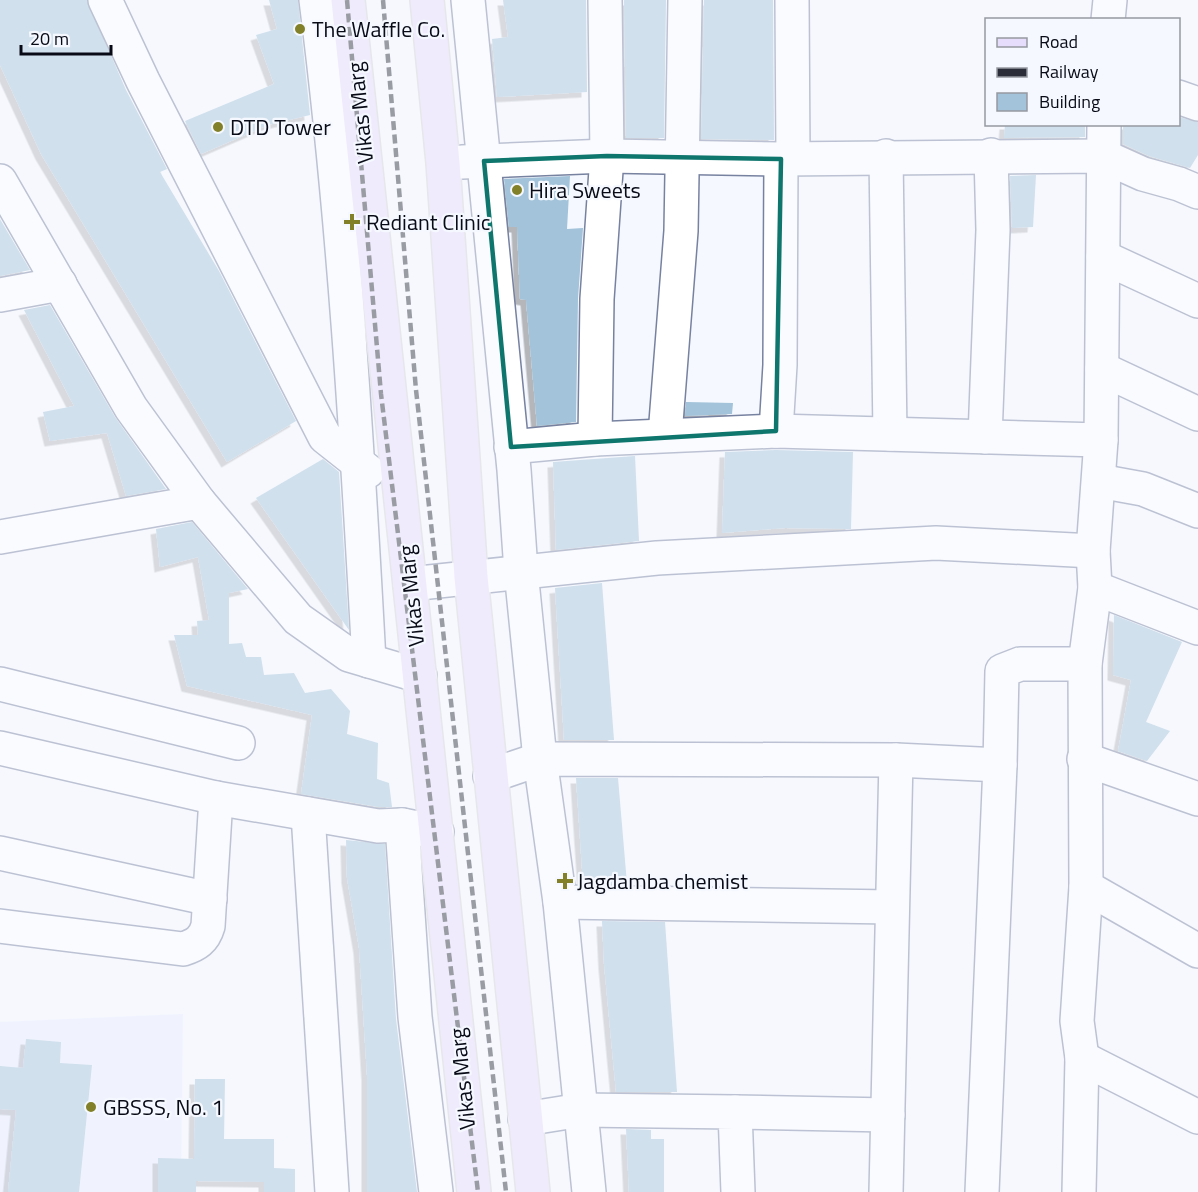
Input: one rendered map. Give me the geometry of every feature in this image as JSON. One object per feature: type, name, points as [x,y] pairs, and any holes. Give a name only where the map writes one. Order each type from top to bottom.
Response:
[{"type":"main road","name":"Vikas Marg","points":[[348,0],[474,1192]]},
{"type":"main road","points":[[427,0],[442,163],[471,577],[533,1192]]},
{"type":"street","points":[[105,0],[143,81],[326,437],[400,495]]},
{"type":"street","points":[[316,0],[331,136],[359,463],[359,658]]},
{"type":"street","points":[[468,0],[540,759],[560,902],[589,1192]]},
{"type":"street","points":[[595,439],[597,299],[607,156],[605,0]]},
{"type":"street","points":[[665,435],[667,386],[681,231],[685,0]]},
{"type":"street","points":[[776,431],[792,0]]},
{"type":"street","points":[[1108,18],[1110,0]]},
{"type":"street","points":[[1180,97],[1198,104]]},
{"type":"street","points":[[442,163],[607,156],[787,158],[991,155],[1103,140],[1143,174],[1198,192]]},
{"type":"street","points":[[1078,1192],[1082,1058],[1077,1021],[1086,887],[1085,664],[1095,588],[1093,551],[1101,440],[1103,140]]},
{"type":"street","points":[[985,437],[993,230],[991,155]]},
{"type":"street","points":[[886,156],[890,434]]},
{"type":"street","points":[[0,181],[131,408],[199,502],[298,619],[359,658],[420,676]]},
{"type":"street","points":[[1102,257],[1198,301]]},
{"type":"street","points":[[0,295],[60,284]]},
{"type":"street","points":[[1102,369],[1198,414]]},
{"type":"street","points":[[512,447],[595,439],[776,431],[1101,440]]},
{"type":"street","points":[[1099,481],[1143,489],[1198,510]]},
{"type":"street","points":[[0,537],[199,502]]},
{"type":"street","points":[[410,584],[657,558],[936,543],[1093,551]]},
{"type":"street","points":[[1095,588],[1198,628]]},
{"type":"street","points":[[982,1192],[1002,670],[1020,664],[1085,664]]},
{"type":"street","points":[[0,684],[238,743]]},
{"type":"street","points":[[0,748],[216,798],[378,826],[402,825],[437,832]]},
{"type":"street","points":[[490,776],[540,759],[896,760],[1000,765]]},
{"type":"street","points":[[1084,759],[1198,798]]},
{"type":"street","points":[[886,1192],[896,760]]},
{"type":"street","points":[[0,926],[183,949],[193,946],[205,936],[210,899],[216,798]]},
{"type":"street","points":[[308,814],[332,1192]]},
{"type":"street","points":[[402,825],[415,1017],[436,1192]]},
{"type":"street","points":[[0,853],[210,899]]},
{"type":"street","points":[[1086,887],[1198,951]]},
{"type":"street","points":[[560,902],[892,907]]},
{"type":"street","points":[[1082,1058],[1198,1117]]},
{"type":"street","points":[[525,1119],[581,1110],[888,1115]]},
{"type":"street","points":[[735,1112],[738,1192]]},
{"type":"highlighted area","points":[[607,156],[781,159],[776,431],[511,447],[484,161]]},
{"type":"shaded area","name":"GBSSS, No. 1","points":[[183,1014],[181,1192],[0,1192],[0,1022]]},
{"type":"building","points":[[0,0],[87,0],[126,90],[167,169],[160,172],[219,271],[296,421],[227,462],[41,154],[0,65]]},
{"type":"building","points":[[269,0],[298,0],[310,115],[268,125],[201,154],[185,121],[274,84],[256,35],[277,29]]},
{"type":"building","points":[[503,0],[586,0],[587,92],[497,97],[492,39],[508,37]]},
{"type":"building","points":[[624,0],[666,0],[664,138],[626,138]]},
{"type":"building","points":[[704,0],[773,0],[774,140],[701,139]]},
{"type":"building","points":[[1180,117],[1198,122],[1198,155],[1190,168],[1149,156],[1123,144],[1123,126],[1180,126]]},
{"type":"building","points":[[1005,126],[1085,126],[1085,137],[1004,138]]},
{"type":"building","points":[[1036,175],[1033,227],[1012,228],[1010,176]]},
{"type":"building","points":[[570,176],[567,229],[583,228],[578,299],[576,422],[537,426],[526,300],[520,299],[517,227],[509,227],[504,179]]},
{"type":"building","points":[[0,219],[30,270],[0,276]]},
{"type":"building","points":[[50,305],[115,417],[166,489],[126,496],[107,433],[50,441],[43,412],[74,406],[24,310]]},
{"type":"building","points":[[686,402],[733,403],[732,414],[685,416]]},
{"type":"building","points":[[776,450],[853,452],[851,529],[785,528],[722,533],[725,452]]},
{"type":"building","points":[[635,456],[639,541],[556,550],[553,462]]},
{"type":"building","points":[[323,459],[339,472],[349,630],[256,498]]},
{"type":"building","points":[[192,522],[248,589],[229,593],[229,644],[242,643],[246,657],[261,657],[264,675],[294,673],[305,693],[331,689],[350,711],[347,734],[378,743],[377,779],[389,783],[392,807],[379,807],[301,794],[312,715],[187,686],[174,635],[198,635],[197,621],[209,620],[198,557],[160,567],[156,529]]},
{"type":"building","points":[[602,583],[614,740],[564,740],[555,588]]},
{"type":"building","points":[[1114,615],[1182,642],[1146,722],[1170,731],[1147,761],[1118,751],[1131,680],[1113,675]]},
{"type":"building","points":[[576,778],[618,778],[627,884],[583,884]]},
{"type":"building","points":[[346,840],[385,844],[396,1019],[417,1192],[367,1192],[367,1075],[359,948],[347,878]]},
{"type":"building","points":[[602,921],[665,922],[677,1092],[616,1092]]},
{"type":"building","points":[[26,1039],[61,1042],[60,1063],[92,1065],[79,1192],[8,1192],[16,1110],[0,1109],[0,1066],[23,1068]]},
{"type":"building","points":[[195,1079],[225,1079],[224,1139],[274,1139],[274,1168],[295,1169],[295,1192],[264,1192],[264,1182],[196,1181],[196,1192],[158,1192],[158,1158],[194,1159]]},
{"type":"building","points":[[626,1129],[651,1130],[651,1139],[664,1139],[664,1192],[629,1192]]},
{"type":"railway","points":[[347,0],[381,394],[478,1192]]},
{"type":"railway","points":[[383,0],[416,390],[506,1192]]},
{"type":"place","name":"The Waffle Co.","points":[[300,29]]},
{"type":"place","name":"DTD Tower","points":[[218,127]]},
{"type":"place","name":"Hira Sweets","points":[[517,190]]},
{"type":"place","name":"Rediant Clinic","points":[[352,222]]},
{"type":"place","name":"Jagdamba chemist","points":[[565,881]]},
{"type":"place","name":"GBSSS, No. 1","points":[[91,1107]]}]
